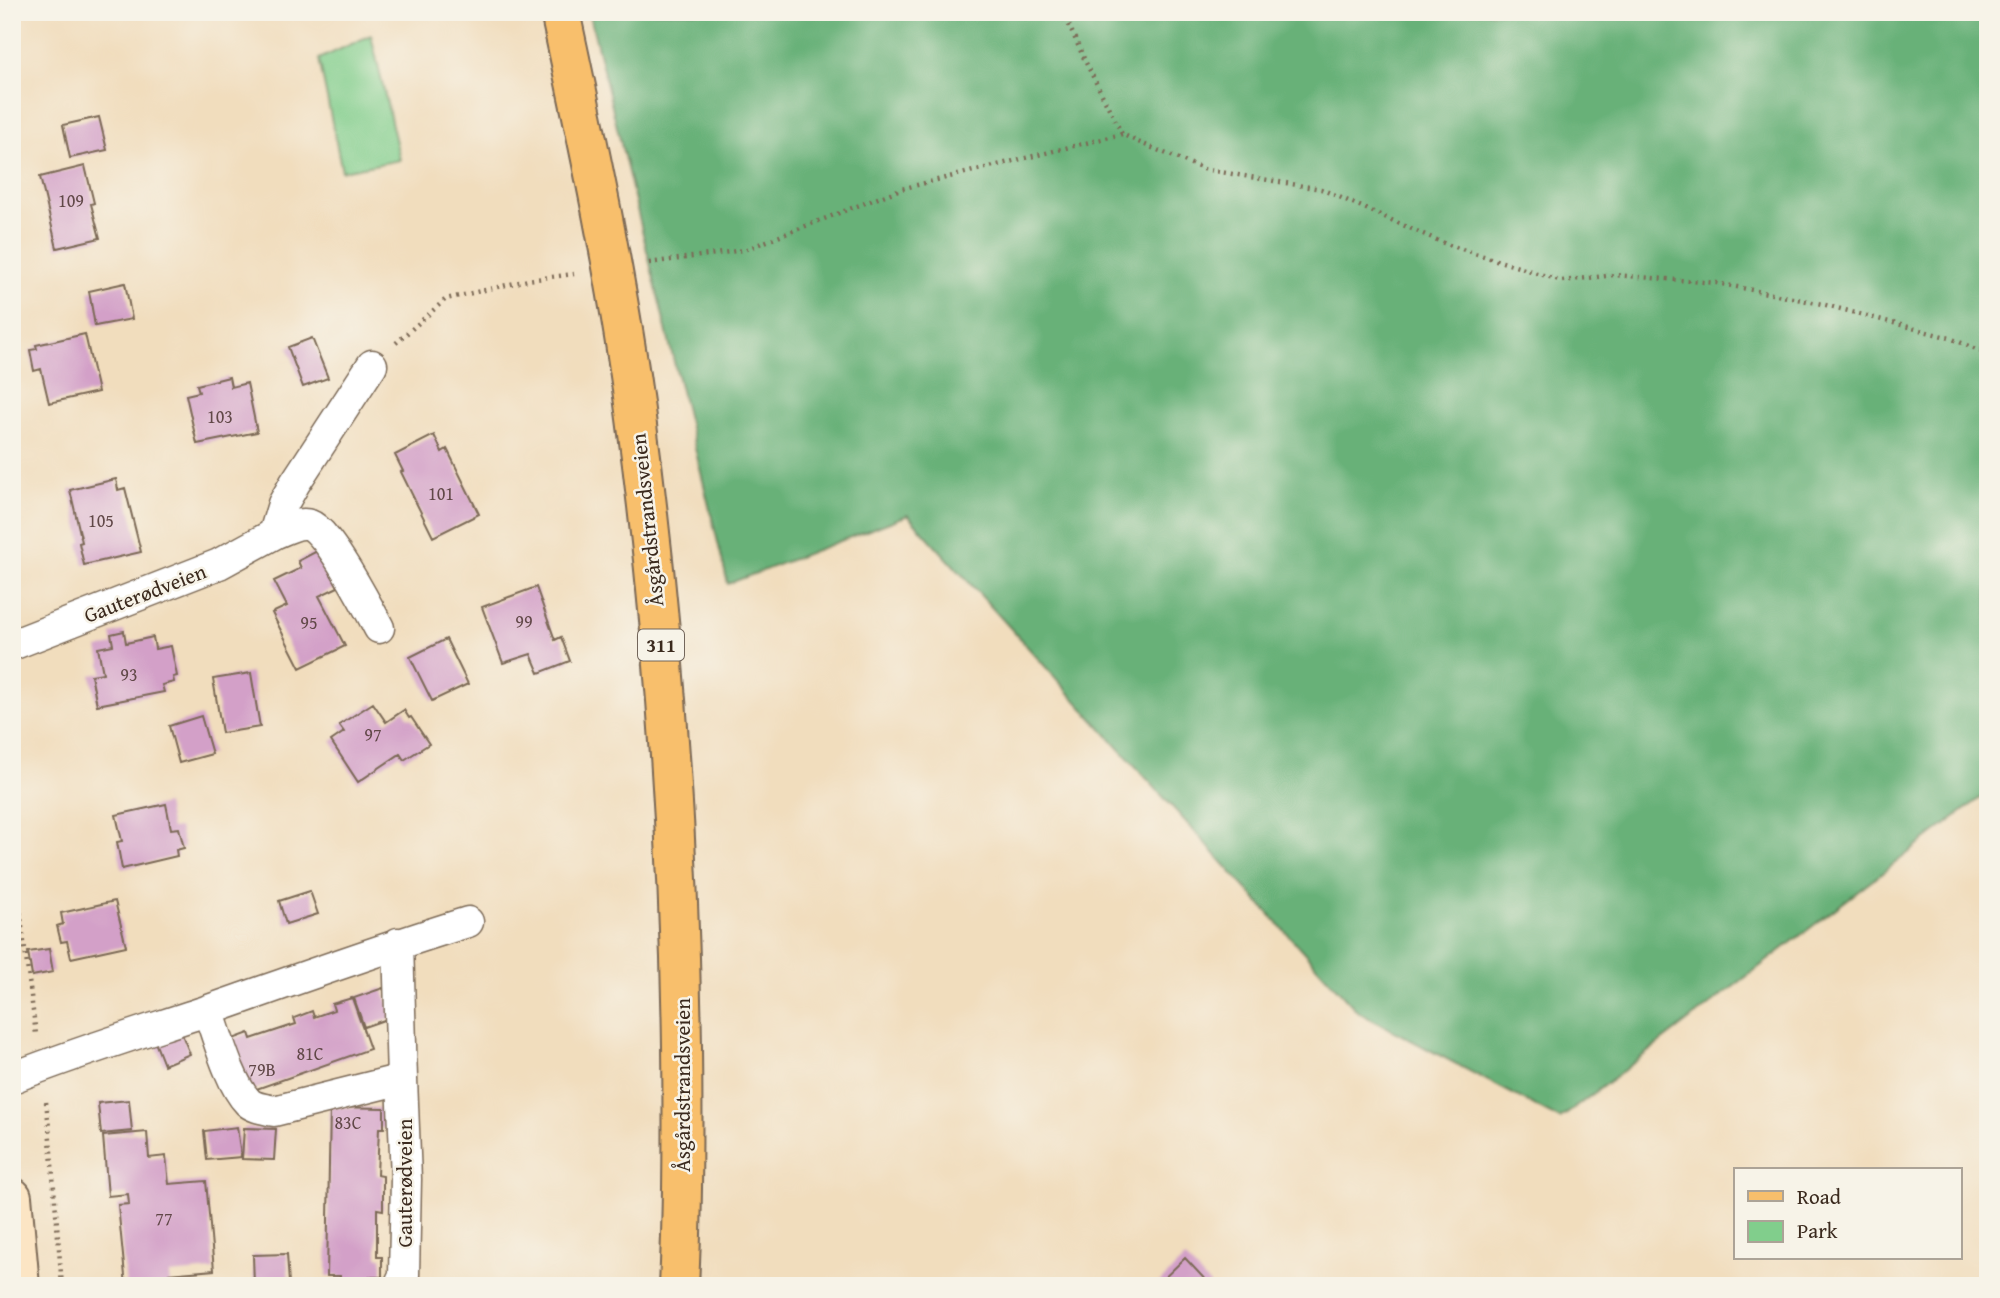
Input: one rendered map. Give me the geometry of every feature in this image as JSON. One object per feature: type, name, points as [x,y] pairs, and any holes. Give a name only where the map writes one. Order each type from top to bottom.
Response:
[{"type":"main road","name":"Åsgårdstrandsveien","points":[[560,12],[603,215],[637,428],[651,541],[670,745],[681,954],[683,1163],[679,1286]]},
{"type":"main road","points":[[12,1197],[20,1286]]},
{"type":"street","points":[[274,534],[283,504],[295,483],[372,365]]},
{"type":"street","name":"Gauterødveien","points":[[12,645],[219,564],[274,534],[300,524],[309,524],[321,532],[379,628]]},
{"type":"street","points":[[12,1078],[113,1040],[467,922]]},
{"type":"street","name":"Gauterødveien","points":[[398,943],[405,1193],[404,1275],[399,1286]]},
{"type":"street","points":[[208,1010],[236,1085],[250,1104],[264,1109],[274,1111],[402,1079]]},
{"type":"path","points":[[1063,12],[1122,134],[1203,169],[1321,190],[1446,244],[1562,281],[1614,275],[1717,283],[1822,304],[1950,338],[1988,354]]},
{"type":"path","points":[[372,365],[446,299],[528,280],[744,250],[901,189],[1122,134]]},
{"type":"green space","points":[[589,12],[1988,12],[1988,792],[1560,1119],[1358,1012],[908,515],[728,584]]},
{"type":"green space","points":[[371,35],[400,160],[342,171],[319,59]]},
{"type":"building","points":[[99,117],[107,150],[70,158],[63,125]]},
{"type":"building","points":[[85,166],[100,238],[57,248],[40,177]]},
{"type":"building","points":[[125,283],[132,319],[95,326],[89,291]]},
{"type":"building","points":[[85,334],[98,392],[49,403],[41,369],[34,371],[30,350],[37,349],[36,345]]},
{"type":"building","points":[[312,338],[328,378],[303,387],[288,347]]},
{"type":"building","points":[[229,377],[231,387],[247,383],[257,432],[197,444],[186,395],[199,392],[197,385]]},
{"type":"building","points":[[434,435],[442,452],[447,449],[479,514],[433,537],[395,455]]},
{"type":"building","points":[[116,479],[118,490],[125,488],[141,552],[84,565],[79,543],[82,542],[70,490]]},
{"type":"building","points":[[319,550],[338,587],[319,596],[345,646],[300,668],[272,613],[287,606],[274,581],[301,568],[298,561]]},
{"type":"building","points":[[536,587],[555,640],[561,637],[570,661],[539,673],[531,654],[503,663],[482,607]]},
{"type":"building","points":[[124,631],[126,643],[153,637],[155,649],[171,646],[177,676],[173,677],[174,682],[162,685],[164,692],[97,705],[91,675],[103,673],[98,648],[113,645],[111,634]]},
{"type":"building","points":[[446,639],[468,684],[432,701],[410,657]]},
{"type":"building","points":[[251,673],[260,727],[222,733],[213,679]]},
{"type":"building","points":[[373,703],[386,722],[404,710],[429,744],[404,760],[400,754],[358,782],[331,741],[344,732],[339,725]]},
{"type":"building","points":[[201,716],[212,754],[179,763],[169,726]]},
{"type":"building","points":[[166,804],[171,829],[179,828],[184,848],[176,850],[177,856],[122,869],[117,842],[122,841],[116,815]]},
{"type":"building","points":[[310,891],[318,914],[286,924],[279,901]]},
{"type":"building","points":[[115,901],[126,946],[71,958],[67,941],[61,942],[57,926],[63,924],[61,913]]},
{"type":"building","points":[[49,949],[53,972],[32,976],[28,952]]},
{"type":"building","points":[[383,988],[393,1017],[364,1027],[354,998]]},
{"type":"building","points":[[352,998],[370,1049],[248,1092],[230,1040],[249,1033],[251,1039],[296,1024],[294,1018],[312,1011],[314,1017],[334,1010],[332,1004]]},
{"type":"building","points":[[181,1032],[190,1054],[164,1065],[155,1042]]},
{"type":"building","points":[[129,1100],[132,1131],[101,1134],[98,1103]]},
{"type":"building","points":[[330,1107],[384,1108],[384,1128],[379,1128],[377,1175],[383,1176],[383,1210],[377,1209],[377,1257],[382,1257],[382,1277],[370,1277],[370,1286],[340,1286],[340,1276],[327,1276]]},
{"type":"building","points":[[237,1127],[241,1157],[207,1160],[204,1131]]},
{"type":"building","points":[[244,1128],[276,1129],[274,1160],[242,1159]]},
{"type":"building","points":[[147,1132],[149,1158],[166,1156],[169,1184],[206,1181],[214,1270],[169,1274],[170,1286],[126,1286],[118,1205],[129,1204],[128,1194],[108,1196],[103,1136]]},
{"type":"building","points":[[287,1254],[289,1283],[254,1285],[253,1255]]},
{"type":"building","points":[[1185,1258],[1211,1286],[1156,1286]]}]
